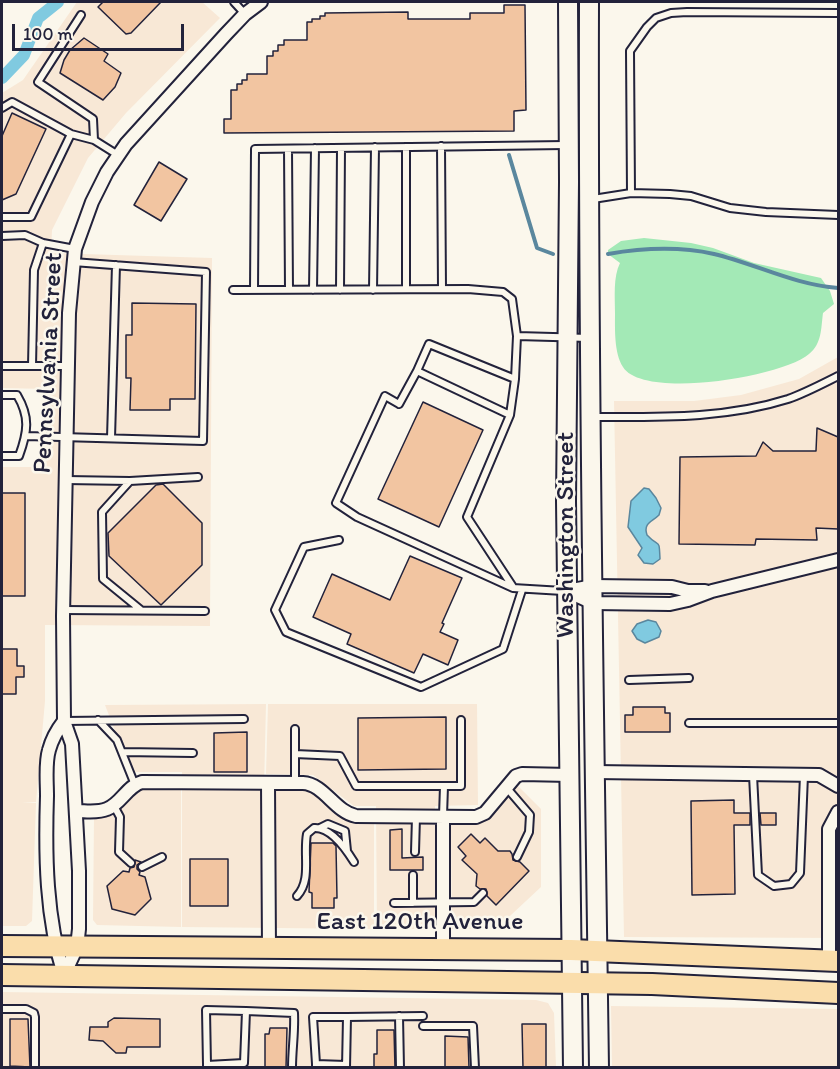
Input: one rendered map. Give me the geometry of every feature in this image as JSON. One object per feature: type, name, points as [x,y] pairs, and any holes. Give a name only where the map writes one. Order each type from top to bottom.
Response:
[{"type":"main road","name":"Washington Street","points":[[568,2],[567,591],[573,1068]]},
{"type":"main road","name":"Washington Street","points":[[589,2],[590,338],[599,1068]]},
{"type":"main road","points":[[569,675],[579,717],[582,763],[587,770],[595,772]]},
{"type":"main road","name":"East 120th Avenue","points":[[2,946],[571,950],[834,961]]},
{"type":"main road","points":[[2,975],[571,982],[838,993]]},
{"type":"street","name":"Pennsylvania Street","points":[[64,975],[77,947],[79,871],[72,744],[64,721],[63,610],[72,262],[92,202],[118,155],[136,132],[245,14],[261,2]]},
{"type":"street","points":[[567,591],[670,604],[712,591],[838,560]]},
{"type":"street","points":[[567,591],[593,595],[672,587],[688,591],[712,591]]},
{"type":"street","name":"Pennsylvania Street","points":[[64,721],[54,736],[48,752],[46,878],[55,947],[64,975]]},
{"type":"street","points":[[595,772],[819,775],[838,786]]},
{"type":"street","points":[[77,811],[103,810],[113,806],[135,785],[142,782],[295,783],[311,784],[351,815],[476,817],[483,815],[513,778],[522,774],[570,775]]},
{"type":"street","points":[[268,783],[269,949]]},
{"type":"street","points":[[834,961],[829,829],[838,812]]},
{"type":"street","points":[[442,817],[442,950]]},
{"type":"lane","points":[[234,2],[245,14]]},
{"type":"lane","points":[[631,193],[630,51],[656,18],[671,13],[687,12],[838,13]]},
{"type":"lane","points":[[81,15],[38,82],[93,119],[94,140]]},
{"type":"lane","points":[[2,108],[12,102],[71,134],[94,140],[118,155]]},
{"type":"lane","points":[[2,217],[31,216],[71,134]]},
{"type":"lane","points":[[254,290],[255,149],[569,144]]},
{"type":"lane","points":[[441,146],[442,289]]},
{"type":"lane","points":[[373,290],[375,147]]},
{"type":"lane","points":[[406,147],[406,290]]},
{"type":"lane","points":[[288,148],[289,290]]},
{"type":"lane","points":[[313,290],[315,148]]},
{"type":"lane","points":[[340,290],[341,148]]},
{"type":"lane","points":[[589,199],[631,193],[670,194],[691,196],[730,208],[838,215]]},
{"type":"lane","points":[[2,236],[25,235],[43,243],[75,249]]},
{"type":"lane","points":[[32,366],[34,270],[43,243]]},
{"type":"lane","points":[[26,436],[203,441],[206,272],[72,262]]},
{"type":"lane","points":[[111,438],[116,265]]},
{"type":"lane","points":[[233,290],[442,289],[503,292],[512,299],[517,336],[515,380],[510,415],[466,516],[513,588]]},
{"type":"lane","points":[[517,336],[590,338]]},
{"type":"lane","points":[[515,380],[429,344],[399,404],[385,396],[336,503],[357,516],[513,588],[567,591]]},
{"type":"lane","points":[[2,366],[68,366]]},
{"type":"lane","points":[[417,371],[510,415]]},
{"type":"lane","points":[[591,417],[687,417],[739,411],[789,399],[838,376]]},
{"type":"lane","points":[[2,395],[17,394],[26,410],[26,436],[19,456],[2,456]]},
{"type":"lane","points":[[66,480],[130,482],[198,477]]},
{"type":"lane","points":[[130,482],[102,512],[103,579],[141,610]]},
{"type":"lane","points":[[339,540],[304,547],[275,610],[286,632],[421,687],[503,649],[522,590]]},
{"type":"lane","points":[[63,610],[205,611]]},
{"type":"lane","points":[[629,680],[689,678]]},
{"type":"lane","points":[[64,721],[244,718]]},
{"type":"lane","points":[[98,720],[117,740],[135,785]]},
{"type":"lane","points":[[295,754],[340,756],[356,786],[461,786],[461,720]]},
{"type":"lane","points":[[689,723],[838,723]]},
{"type":"lane","points":[[295,729],[295,783]]},
{"type":"lane","points":[[122,752],[193,753]]},
{"type":"lane","points":[[753,775],[758,875],[774,886],[791,884],[800,873],[804,775]]},
{"type":"lane","points":[[442,817],[444,786]]},
{"type":"lane","points":[[506,787],[530,815],[529,832],[517,857]]},
{"type":"lane","points":[[113,806],[120,817],[119,852],[131,863]]},
{"type":"lane","points":[[415,852],[416,817]]},
{"type":"lane","points":[[320,828],[328,824],[345,831],[347,851]]},
{"type":"lane","points":[[297,896],[304,890],[306,880],[307,834],[314,828],[327,831],[347,851],[354,862]]},
{"type":"lane","points":[[142,867],[162,857]]},
{"type":"lane","points":[[413,875],[413,903]]},
{"type":"lane","points":[[394,903],[474,902],[483,893]]},
{"type":"lane","points":[[2,1009],[26,1009],[34,1013],[34,1068]]},
{"type":"lane","points":[[246,1011],[244,1063],[207,1066],[206,1010],[246,1011],[294,1013],[292,1068]]},
{"type":"lane","points":[[399,1016],[400,1068]]},
{"type":"lane","points":[[347,1017],[346,1066],[316,1066],[313,1017],[423,1016]]},
{"type":"lane","points":[[423,1026],[473,1026],[476,1068]]},
{"type":"shaded area","points":[[77,2],[202,2],[220,18],[126,113],[88,158],[52,230],[51,253],[212,258],[210,626],[45,625],[45,701],[36,802],[22,802],[36,803],[32,921],[26,926],[2,926],[2,467],[46,467],[47,389],[2,388],[2,93],[23,80]]},
{"type":"shaded area","points":[[838,357],[838,938],[624,937],[614,401],[694,401],[741,395],[799,379]]},
{"type":"shaded area","points":[[266,704],[264,788],[305,787],[352,821],[374,823],[374,929],[182,927],[182,772],[131,772],[105,705]]},
{"type":"shaded area","points":[[268,704],[477,704],[478,805],[435,806],[435,929],[377,929],[376,806],[354,806],[313,775],[266,774]]},
{"type":"shaded area","points":[[517,785],[541,809],[541,887],[496,929],[452,929],[451,825],[479,823],[489,818]]},
{"type":"shaded area","points":[[141,786],[181,786],[181,927],[97,925],[93,920],[94,817],[112,814]]},
{"type":"shaded area","points":[[2,992],[536,1000],[548,1003],[554,1013],[556,1067],[2,1068]]},
{"type":"shaded area","points":[[611,1006],[838,1009],[838,1067],[612,1067]]},
{"type":"green space","points":[[644,238],[691,243],[713,248],[754,263],[821,278],[830,291],[834,304],[823,313],[820,335],[813,350],[794,363],[744,377],[714,382],[657,382],[636,377],[623,367],[618,355],[615,333],[615,287],[620,263],[608,254],[608,250],[621,241]]},
{"type":"water","points":[[644,488],[649,489],[661,508],[659,515],[646,528],[647,535],[658,544],[659,548],[660,559],[653,564],[644,563],[638,555],[642,548],[628,527],[631,501]]},
{"type":"water","points":[[648,620],[656,622],[661,631],[659,637],[645,643],[637,639],[632,631],[637,624]]},
{"type":"building","points":[[103,2],[161,2],[131,33],[126,34],[98,7]]},
{"type":"building","points":[[504,5],[525,5],[526,110],[514,111],[514,131],[224,133],[224,119],[231,119],[231,90],[237,90],[237,84],[242,84],[242,80],[247,80],[247,74],[267,74],[267,56],[273,56],[273,51],[278,51],[278,45],[284,45],[284,40],[307,40],[307,22],[320,19],[320,16],[325,16],[325,13],[408,12],[408,19],[470,19],[470,13],[504,13]]},
{"type":"building","points":[[84,38],[108,54],[104,61],[121,73],[115,87],[103,100],[60,73],[70,50]]},
{"type":"building","points":[[12,113],[46,129],[16,194],[2,200],[2,136]]},
{"type":"building","points":[[159,162],[187,179],[161,221],[134,205]]},
{"type":"building","points":[[132,303],[196,304],[195,399],[170,399],[170,410],[130,410],[131,378],[126,378],[126,335],[132,335]]},
{"type":"building","points":[[423,402],[483,430],[439,527],[378,499]]},
{"type":"building","points":[[817,428],[838,437],[838,529],[816,528],[817,540],[756,539],[755,545],[679,544],[680,457],[756,456],[763,442],[773,451],[816,451]]},
{"type":"building","points":[[163,484],[202,523],[202,565],[161,605],[109,556],[108,533],[156,485]]},
{"type":"building","points":[[2,493],[25,493],[25,596],[2,596]]},
{"type":"building","points":[[410,556],[462,578],[440,632],[458,640],[448,665],[423,654],[414,673],[347,644],[351,634],[313,617],[332,574],[390,600]]},
{"type":"building","points":[[2,649],[17,649],[17,666],[24,666],[24,677],[16,677],[16,694],[2,694]]},
{"type":"building","points":[[633,707],[665,707],[665,713],[670,713],[670,732],[625,732],[625,715],[633,715]]},
{"type":"building","points":[[446,717],[446,769],[358,770],[358,718]]},
{"type":"building","points":[[247,732],[247,772],[214,772],[214,733]]},
{"type":"building","points":[[734,800],[734,813],[750,813],[750,825],[734,825],[735,894],[692,895],[691,801]]},
{"type":"building","points":[[760,813],[776,813],[776,825],[761,825]]},
{"type":"building","points":[[402,829],[402,858],[423,857],[423,870],[390,870],[390,830]]},
{"type":"building","points":[[471,834],[480,843],[485,838],[498,851],[510,851],[513,860],[520,862],[529,871],[496,905],[487,896],[486,889],[476,886],[477,874],[462,860],[466,856],[458,847]]},
{"type":"building","points":[[311,843],[333,843],[336,846],[337,898],[334,898],[334,908],[312,908],[312,893],[309,892]]},
{"type":"building","points":[[190,859],[228,859],[228,906],[190,906]]},
{"type":"building","points":[[135,860],[141,862],[137,865],[137,869],[140,872],[139,875],[145,877],[151,899],[135,915],[112,909],[107,886],[123,871],[129,872],[130,868],[134,867]]},
{"type":"building","points":[[114,1018],[160,1019],[160,1047],[127,1047],[126,1053],[116,1053],[103,1041],[89,1040],[90,1027],[108,1027],[108,1022]]},
{"type":"building","points":[[10,1019],[28,1019],[30,1067],[10,1066]]},
{"type":"building","points":[[522,1024],[546,1024],[546,1068],[523,1068]]},
{"type":"building","points":[[270,1028],[287,1028],[286,1068],[265,1068],[265,1034],[269,1034]]},
{"type":"building","points":[[377,1030],[394,1030],[395,1068],[374,1068],[374,1054],[377,1054]]},
{"type":"building","points":[[445,1036],[468,1037],[469,1068],[445,1068]]},
{"type":"waterway","points":[[2,78],[24,55],[38,18],[58,2]]},
{"type":"waterway","points":[[509,155],[537,248],[553,254]]},
{"type":"waterway","points":[[608,254],[661,249],[701,251],[730,258],[791,279],[838,288]]}]
